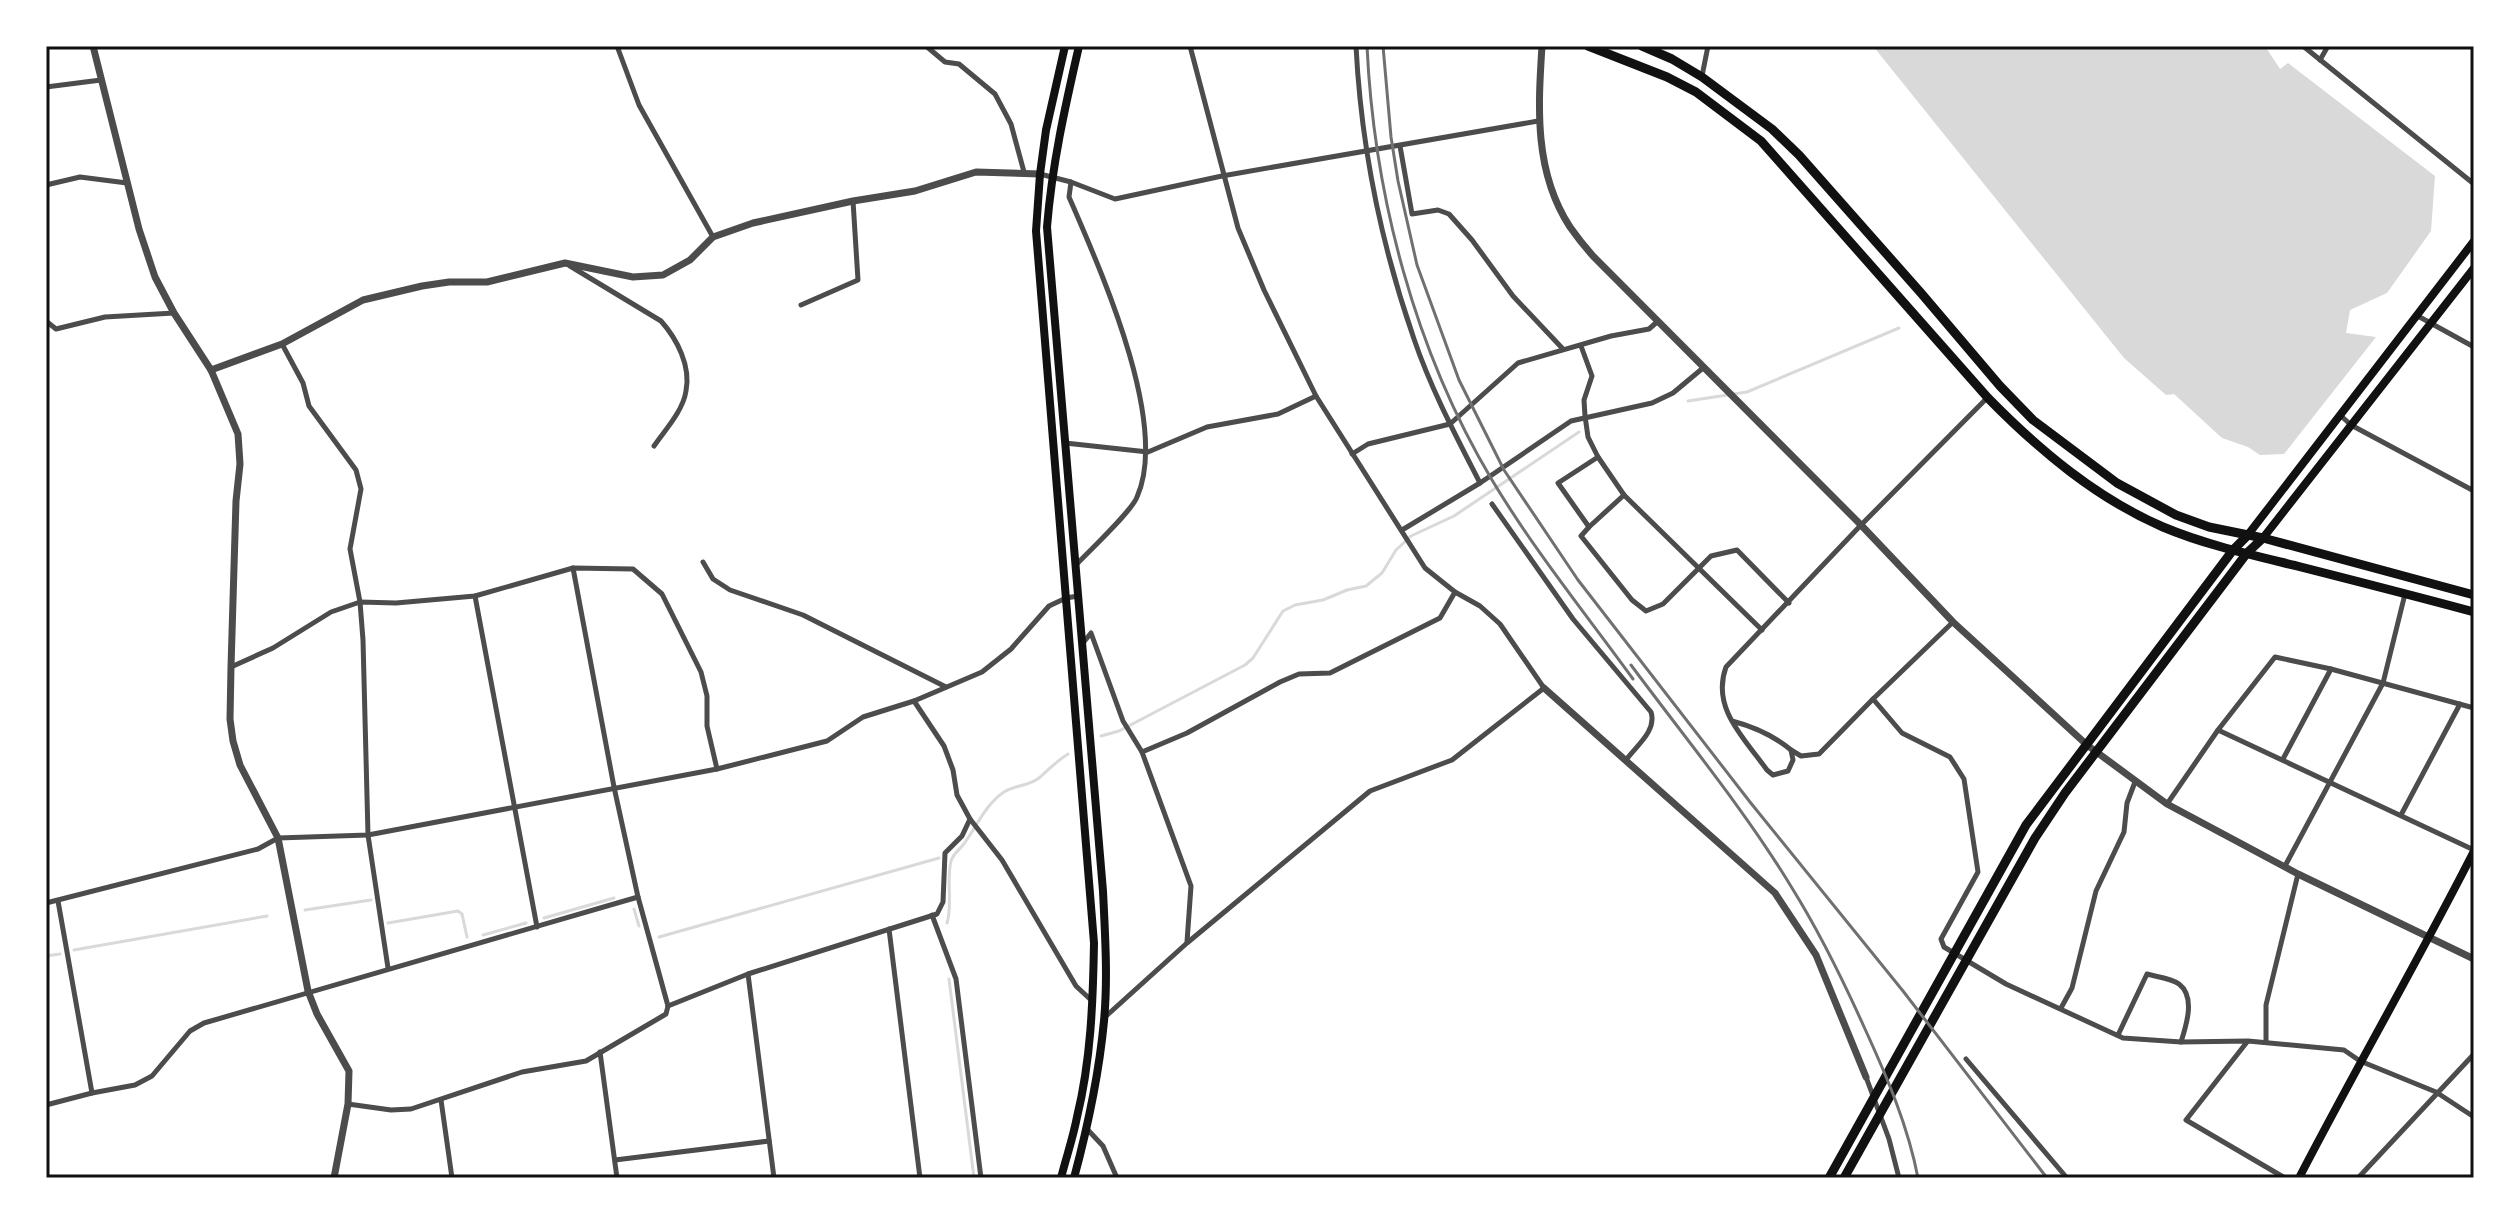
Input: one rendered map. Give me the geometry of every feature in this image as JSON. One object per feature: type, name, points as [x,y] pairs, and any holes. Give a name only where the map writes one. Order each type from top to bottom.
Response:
[{"type":"highway","points":[[1588,46],[1633,62],[1696,92],[1761,141],[1988,398],[2041,449],[2108,497],[2162,526],[2233,550],[2474,612]]},
{"type":"highway","points":[[1642,46],[1702,77],[1772,129],[1799,155],[2000,386],[2033,420],[2082,459],[2147,501],[2209,527],[2263,538],[2474,595]]},
{"type":"highway","points":[[1829,1178],[2026,825],[2233,550],[2247,536]]},
{"type":"highway","points":[[1844,1178],[2035,838],[2065,793],[2247,553],[2263,538]]},
{"type":"main road","points":[[1061,1178],[1078,1116],[1087,1064],[1093,1002],[1094,943],[1036,231],[1046,130],[1065,46]]},
{"type":"main road","points":[[1074,1178],[1087,1129],[1104,1018],[1106,948],[1047,227],[1059,131],[1079,46]]},
{"type":"main road","points":[[2247,536],[2474,241]]},
{"type":"main road","points":[[2263,538],[2474,268]]},
{"type":"main road","points":[[2299,1178],[2360,1061],[2430,938],[2474,850]]},
{"type":"street","points":[[93,46],[127,183],[155,277],[211,370],[238,434],[240,464],[236,501],[230,719],[240,765],[278,838],[308,991],[317,1014],[349,1071],[348,1104],[334,1178]]},
{"type":"street","points":[[617,46],[639,105],[713,237]]},
{"type":"street","points":[[926,46],[945,62],[959,64],[995,94],[1011,124],[1024,172]]},
{"type":"street","points":[[1190,46],[1238,228],[1264,290],[1316,396],[1352,454],[1425,568],[1455,592],[1480,606],[1500,624],[1544,688],[1775,893],[1816,955],[1866,1077],[1889,1139],[1899,1178]]},
{"type":"street","points":[[1356,46],[1366,151],[1385,246],[1414,341],[1480,483]]},
{"type":"street","points":[[1542,46],[1538,121],[1540,145],[1545,168],[1569,226],[1593,256],[1861,525],[1953,622],[2087,745],[2167,804],[2298,874],[2474,959]]},
{"type":"street","points":[[1702,77],[1708,46]]},
{"type":"street","points":[[2303,46],[2474,184]]},
{"type":"street","points":[[2320,60],[2328,46]]},
{"type":"street","points":[[46,87],[101,80]]},
{"type":"street","points":[[211,370],[282,344],[363,300],[449,282],[487,282],[565,263],[633,277],[663,275],[690,260],[713,237],[753,223],[915,191],[976,172],[1040,174],[1115,199],[1222,176],[1538,121]]},
{"type":"street","points":[[1400,146],[1412,214],[1438,210],[1449,214],[1513,296],[1563,349]]},
{"type":"street","points":[[46,185],[80,177],[127,183]]},
{"type":"street","points":[[1071,182],[1069,197],[1108,286],[1136,381],[1148,452],[1137,499],[1075,566]]},
{"type":"street","points":[[801,305],[858,280],[853,201]]},
{"type":"street","points":[[565,263],[661,321],[681,350],[686,391],[676,414],[654,446]]},
{"type":"street","points":[[46,321],[56,329],[105,317],[174,313]]},
{"type":"street","points":[[2416,315],[2474,347]]},
{"type":"street","points":[[1352,454],[1368,444],[1450,424],[1518,363],[1611,336],[1649,329],[1657,322]]},
{"type":"street","points":[[282,344],[303,383],[309,406],[356,470],[361,489],[350,549],[360,602],[368,835],[388,968]]},
{"type":"street","points":[[1581,346],[1592,376],[1584,400],[1588,437],[1598,457],[1624,495],[1762,630]]},
{"type":"street","points":[[1404,533],[1571,421],[1652,403],[1673,393],[1703,368]]},
{"type":"street","points":[[1065,443],[1148,452],[1207,427],[1278,414],[1316,396]]},
{"type":"street","points":[[1791,750],[1793,760],[1788,771],[1773,775],[1767,770],[1723,707],[1721,681],[1726,667],[1988,398]]},
{"type":"street","points":[[2339,414],[2351,425],[2474,491]]},
{"type":"street","points":[[1589,527],[1558,483],[1598,457]]},
{"type":"street","points":[[1624,495],[1581,536],[1632,600],[1646,611],[1663,604],[1711,556],[1737,550],[1789,603]]},
{"type":"street","points":[[1492,504],[1573,619],[1651,712],[1654,721],[1652,728],[1625,761]]},
{"type":"street","points":[[703,562],[713,579],[730,590],[803,615],[947,687]]},
{"type":"street","points":[[231,667],[273,648],[331,612],[360,602],[396,603],[475,596],[573,568],[633,569],[662,594],[701,672],[707,696],[707,726],[717,769]]},
{"type":"street","points":[[348,1104],[391,1110],[411,1109],[522,1072],[586,1061],[666,1014],[668,1006],[638,897],[614,787],[573,568]]},
{"type":"street","points":[[1142,752],[1187,733],[1280,682],[1299,674],[1330,673],[1427,625],[1440,618],[1455,592]]},
{"type":"street","points":[[2285,866],[2383,683],[2405,594]]},
{"type":"street","points":[[475,596],[537,927]]},
{"type":"street","points":[[46,903],[258,849],[278,838],[368,835],[717,769],[827,741],[863,717],[914,701],[982,672],[1011,649],[1049,606],[1078,596]]},
{"type":"street","points":[[1732,721],[1777,738],[1801,756],[1819,754],[1953,622]]},
{"type":"street","points":[[1082,643],[1091,633],[1125,724],[1142,752],[1191,886],[1187,943]]},
{"type":"street","points":[[2167,804],[2218,730],[2275,657],[2474,708]]},
{"type":"street","points":[[2283,759],[2331,669]]},
{"type":"street","points":[[1104,1018],[1187,943],[1370,791],[1452,760],[1544,688]]},
{"type":"street","points":[[1873,699],[1902,733],[1950,757],[1964,779],[1978,872],[1941,939],[1944,947],[2006,984],[2123,1038],[2181,1042],[2248,1041],[2344,1050],[2360,1061],[2436,1092],[2474,1117]]},
{"type":"street","points":[[914,701],[944,746],[953,770],[957,795],[971,821],[1002,860],[1076,986],[1093,1002]]},
{"type":"street","points":[[2401,815],[2460,704]]},
{"type":"street","points":[[2218,730],[2474,850]]},
{"type":"street","points":[[2061,1008],[2072,988],[2096,891],[2124,832],[2127,803],[2135,782]]},
{"type":"street","points":[[668,1006],[748,974],[937,914],[943,902],[945,853],[962,836],[971,821]]},
{"type":"street","points":[[2266,1042],[2266,1005],[2298,874]]},
{"type":"street","points":[[46,1105],[135,1085],[152,1076],[190,1031],[204,1023],[638,897]]},
{"type":"street","points":[[58,901],[92,1093]]},
{"type":"street","points":[[932,915],[956,979],[981,1178]]},
{"type":"street","points":[[889,929],[920,1178]]},
{"type":"street","points":[[748,974],[774,1178]]},
{"type":"street","points":[[2118,1035],[2147,974],[2177,982],[2183,988],[2189,1008],[2181,1042]]},
{"type":"street","points":[[2248,1041],[2186,1120],[2285,1178]]},
{"type":"street","points":[[600,1052],[617,1178]]},
{"type":"street","points":[[2358,1178],[2474,1054]]},
{"type":"street","points":[[1966,1059],[2067,1178]]},
{"type":"street","points":[[441,1099],[452,1178]]},
{"type":"street","points":[[1087,1129],[1103,1146],[1117,1178]]},
{"type":"street","points":[[615,1160],[769,1141]]},
{"type":"shaded area","points":[[1873,46],[2265,46],[2280,69],[2288,63],[2435,176],[2431,231],[2387,293],[2350,310],[2346,333],[2376,337],[2284,454],[2260,455],[2248,447],[2222,438],[2174,394],[2166,395],[2124,358]]},
{"type":"waterway","points":[[1688,401],[1747,392],[1899,328]]},
{"type":"waterway","points":[[1101,736],[1119,731],[1245,665],[1253,658],[1283,611],[1366,586],[1382,573],[1396,550],[1411,536],[1454,516],[1579,432]]},
{"type":"waterway","points":[[947,923],[951,861],[987,808],[1004,792],[1035,781],[1068,754]]},
{"type":"waterway","points":[[659,937],[939,858]]},
{"type":"waterway","points":[[544,918],[614,898]]},
{"type":"waterway","points":[[305,910],[371,900]]},
{"type":"waterway","points":[[634,909],[639,926]]},
{"type":"waterway","points":[[388,923],[458,911],[462,914],[467,937]]},
{"type":"waterway","points":[[74,950],[267,916]]},
{"type":"waterway","points":[[483,935],[526,923]]},
{"type":"waterway","points":[[46,956],[60,954]]},
{"type":"waterway","points":[[949,979],[974,1178]]},
{"type":"railway","points":[[1367,46],[1371,102],[1389,215],[1420,326],[1441,379],[1465,430],[1508,506],[1633,679]]},
{"type":"railway","points":[[1383,46],[1391,137],[1417,265],[1459,380],[1504,470],[1578,580],[2047,1178]]},
{"type":"railway","points":[[1631,665],[1755,831],[1812,922],[1889,1084],[1909,1140],[1918,1178]]}]
